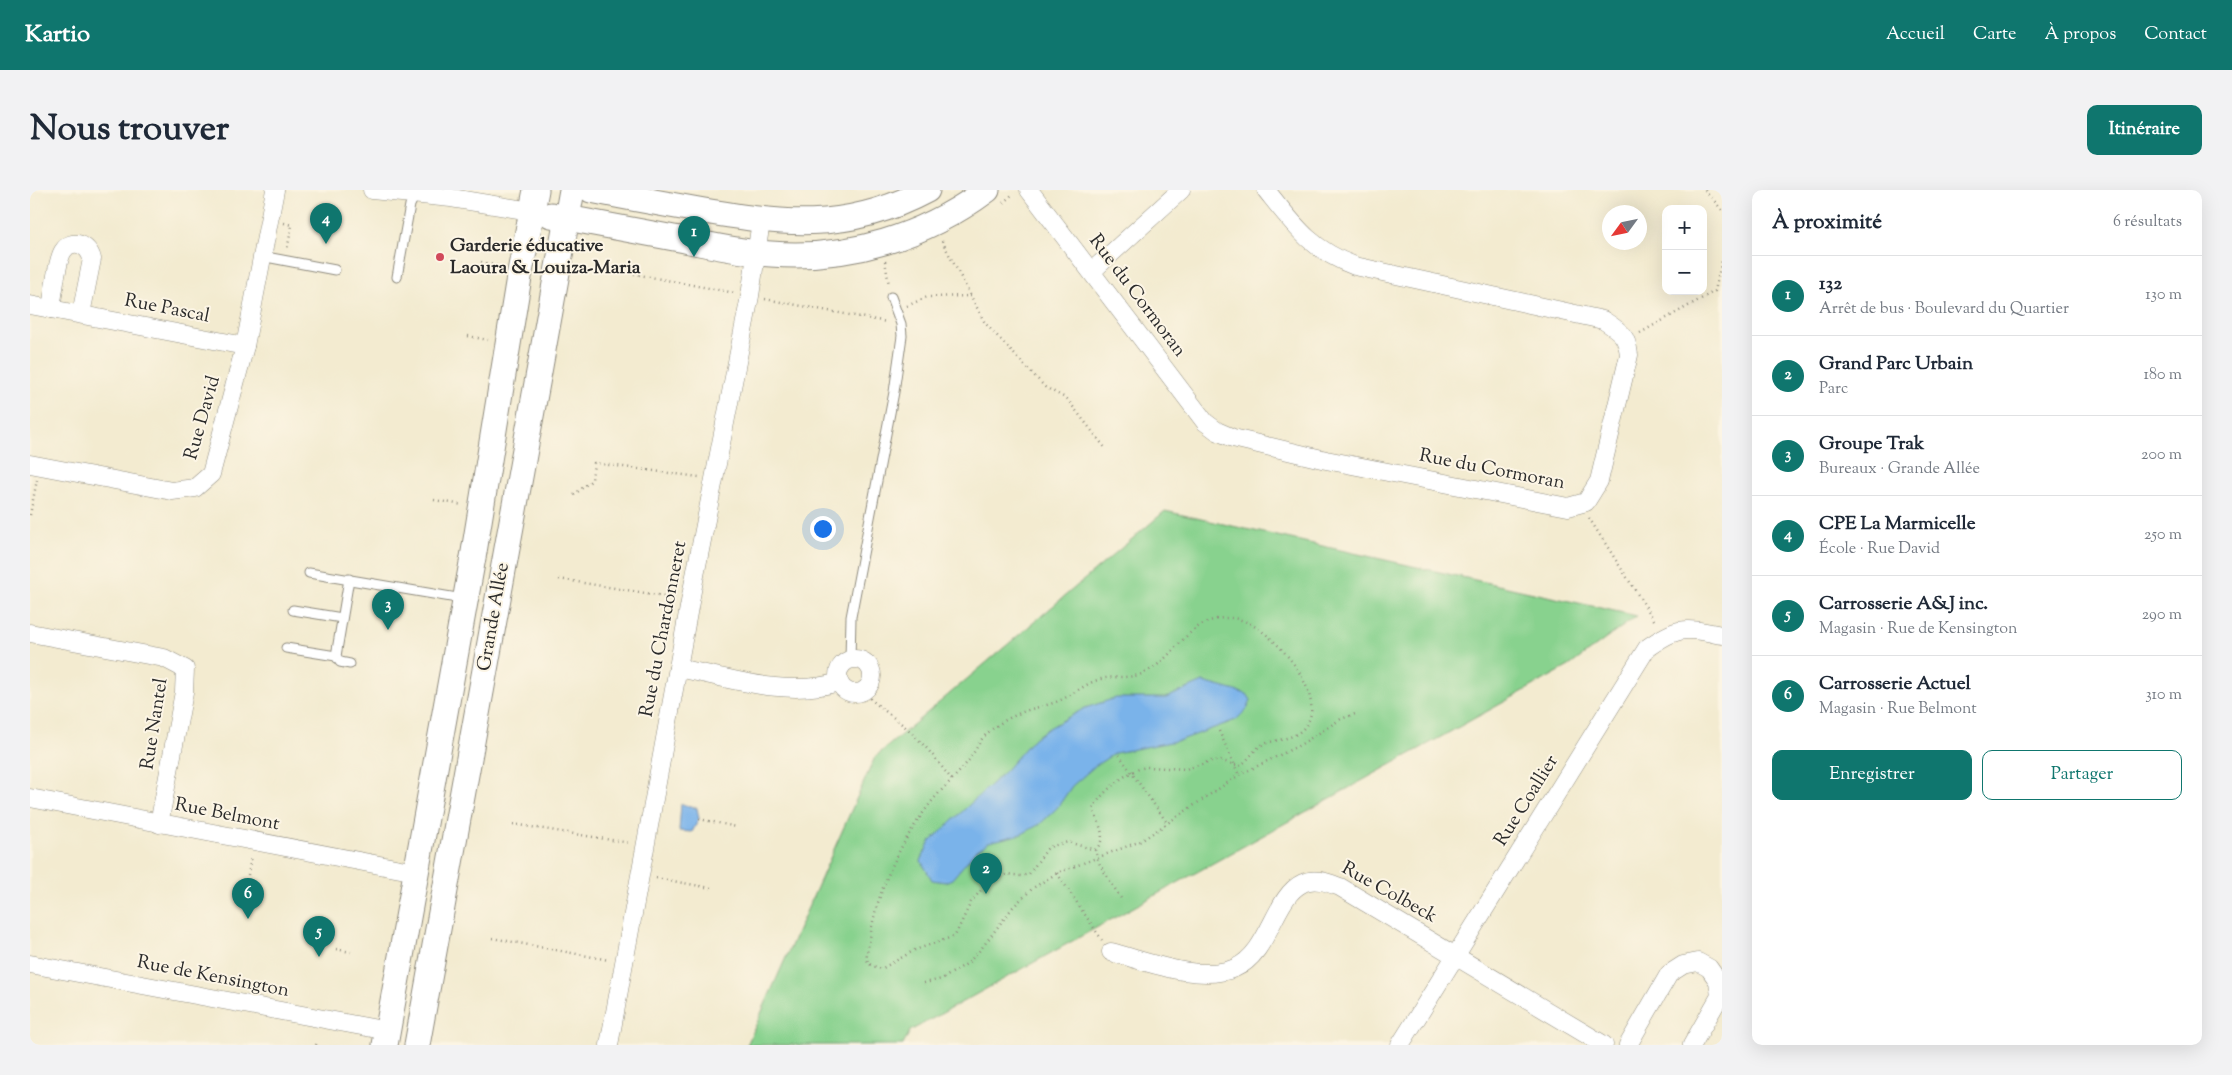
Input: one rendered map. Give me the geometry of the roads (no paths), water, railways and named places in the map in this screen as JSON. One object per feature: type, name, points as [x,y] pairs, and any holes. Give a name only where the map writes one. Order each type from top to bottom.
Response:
[{"type":"main road","name":"Grande Allée","points":[[416,1045],[572,190]]},
{"type":"main road","points":[[591,190],[761,221],[807,222],[846,219],[880,210],[927,190]]},
{"type":"main road","points":[[534,201],[566,218],[756,253],[818,254],[876,246],[911,234],[996,196]]},
{"type":"main road","name":"Grande Allée","points":[[386,1038],[466,599],[500,383],[534,201]]},
{"type":"street","name":"Rue David","points":[[35,465],[172,492],[195,488],[211,474],[245,346],[274,190]]},
{"type":"street","points":[[372,190],[534,201]]},
{"type":"street","name":"Rue du Cormoran","points":[[1029,190],[1205,422],[1216,431],[1233,438],[1326,460],[1469,489],[1568,507],[1586,502],[1599,481],[1630,355],[1628,340],[1603,320],[1355,266],[1333,258],[1312,243],[1290,220],[1266,190]]},
{"type":"street","points":[[1092,271],[1181,190]]},
{"type":"street","name":"Rue du Chardonneret","points":[[609,1045],[690,601],[750,296],[761,221]]},
{"type":"street","points":[[51,309],[62,253],[70,245],[80,244],[89,250],[92,259],[81,314]]},
{"type":"street","name":"Rue Pascal","points":[[30,305],[245,346]]},
{"type":"street","name":"Rue Coallier","points":[[1400,1045],[1647,648],[1664,636],[1677,630],[1690,629],[1722,635]]},
{"type":"street","name":"Rue Nantel","points":[[30,633],[164,658],[185,669],[184,692],[159,824]]},
{"type":"street","points":[[850,660],[863,661],[871,672],[869,684],[863,691],[850,692],[842,687],[839,682],[840,668],[850,660]]},
{"type":"street","points":[[678,668],[788,689],[815,688],[839,682]]},
{"type":"street","name":"Rue Belmont","points":[[30,798],[416,872]]},
{"type":"street","name":"Rue Colbeck","points":[[1111,952],[1197,974],[1235,968],[1257,951],[1289,894],[1303,882],[1322,880],[1340,887],[1604,1045]]},
{"type":"street","points":[[1628,1045],[1669,974],[1683,965],[1698,962],[1709,968],[1718,981],[1720,996],[1692,1045]]},
{"type":"street","name":"Rue de Kensington","points":[[30,964],[386,1038]]},
{"type":"lane","points":[[397,277],[410,205],[417,192]]},
{"type":"lane","points":[[261,256],[335,270]]},
{"type":"lane","points":[[850,660],[851,617],[894,392],[902,336],[901,324],[891,297]]},
{"type":"lane","points":[[309,573],[466,599]]},
{"type":"lane","points":[[349,579],[336,656],[340,662],[350,664]]},
{"type":"lane","points":[[293,610],[342,618]]},
{"type":"lane","points":[[286,648],[336,656]]},
{"type":"water","points":[[1203,682],[1247,694],[1251,700],[1247,709],[1236,720],[1181,740],[1115,753],[1095,766],[1072,786],[1057,808],[1040,824],[1022,834],[989,842],[976,851],[952,879],[945,882],[932,880],[921,861],[929,843],[1006,770],[1034,738],[1085,708],[1116,698],[1166,698]]},
{"type":"water","points":[[681,804],[697,808],[699,819],[692,832],[679,831]]},
{"type":"place","name":"CPE La Marmicelle","points":[[326,244]]},
{"type":"place","name":"Garderie éducative Laoura & Louiza-Maria","points":[[440,257]]},
{"type":"place","name":"132","points":[[694,257]]},
{"type":"place","name":"Groupe Trak","points":[[388,630]]},
{"type":"place","name":"Grand Parc Urbain","points":[[986,894]]},
{"type":"place","name":"Carrosserie Actuel","points":[[248,919]]},
{"type":"place","name":"Carrosserie A&J inc.","points":[[319,957]]}]
